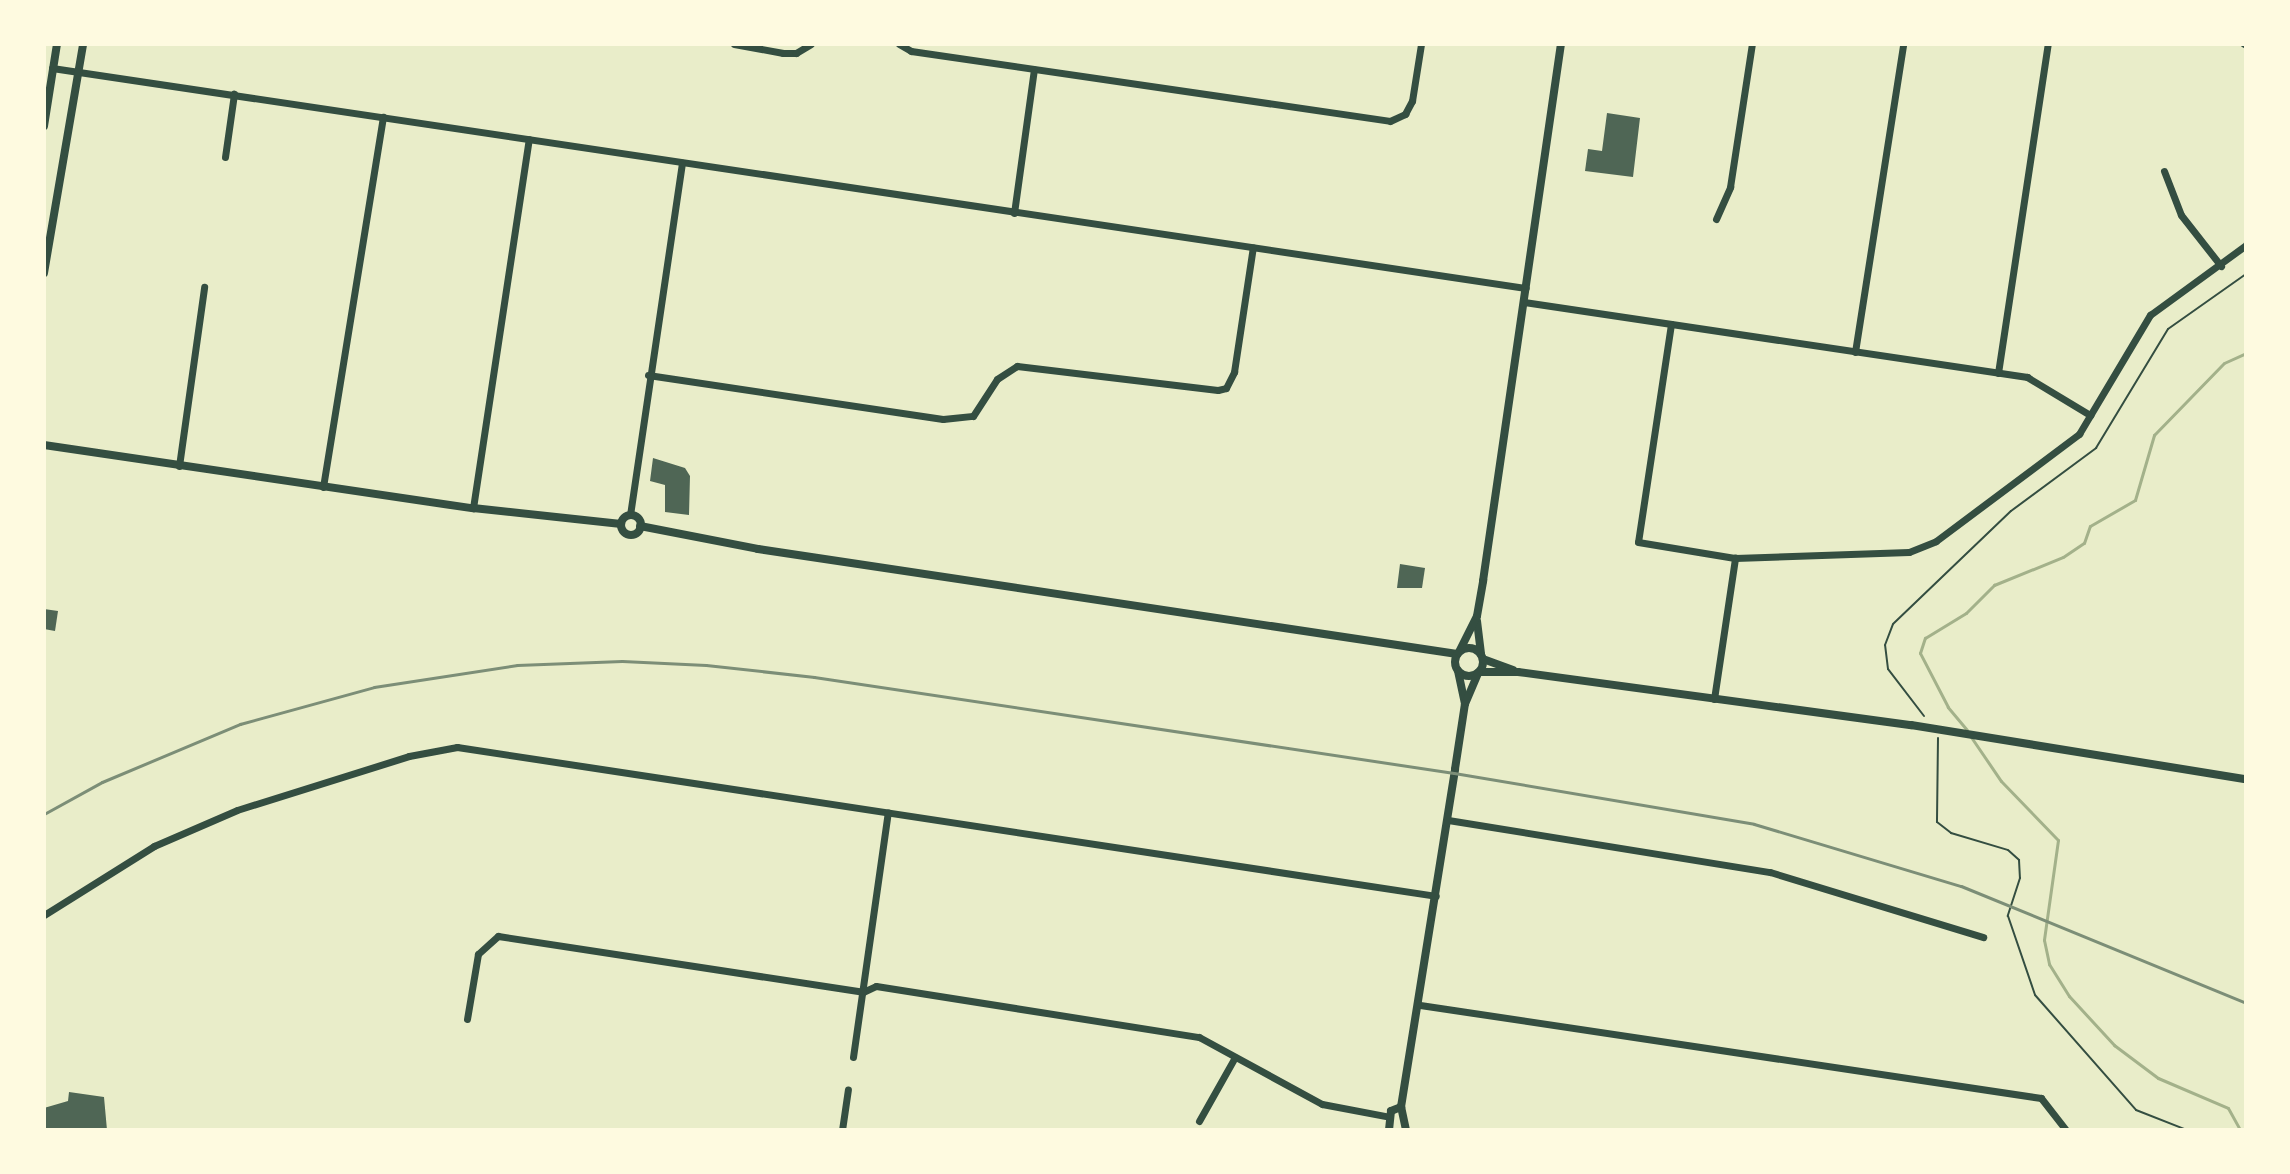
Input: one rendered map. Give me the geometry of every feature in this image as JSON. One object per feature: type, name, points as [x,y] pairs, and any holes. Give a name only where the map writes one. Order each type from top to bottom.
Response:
[{"type":"street","points":[[44,126],[57,44]]},
{"type":"street","points":[[44,273],[83,44]]},
{"type":"street","points":[[734,44],[796,53],[811,44]]},
{"type":"street","points":[[899,44],[911,51],[1390,121],[1405,114],[1412,101],[1421,44]]},
{"type":"street","points":[[1406,1130],[1401,1107],[1420,1005],[1465,704],[1482,656],[1477,616],[1561,44]]},
{"type":"street","points":[[1716,219],[1730,187],[1752,44]]},
{"type":"street","points":[[1855,352],[1903,44]]},
{"type":"street","points":[[1998,373],[2048,44]]},
{"type":"street","points":[[52,68],[1526,288]]},
{"type":"street","points":[[1014,213],[1034,69]]},
{"type":"street","points":[[225,157],[234,94]]},
{"type":"street","points":[[323,487],[383,117]]},
{"type":"street","points":[[473,508],[529,139]]},
{"type":"street","points":[[621,524],[630,515],[648,375],[682,163]]},
{"type":"street","points":[[2164,171],[2181,215],[2221,266]]},
{"type":"street","points":[[1671,324],[1638,542],[1735,558],[1922,548],[2079,434],[2150,315],[2246,245]]},
{"type":"street","points":[[648,375],[943,419],[973,416],[997,379],[1017,366],[1218,390],[1226,388],[1234,372],[1253,247]]},
{"type":"street","points":[[179,466],[204,287]]},
{"type":"street","points":[[1524,302],[1998,373],[2041,382],[2090,415]]},
{"type":"street","points":[[44,445],[473,508],[621,524],[631,534],[640,526]]},
{"type":"street","points":[[630,515],[640,526],[758,549],[1434,654],[1458,653],[1473,648],[1482,656],[1518,672]]},
{"type":"street","points":[[1714,699],[1735,558]]},
{"type":"street","points":[[1465,704],[1456,668],[1458,653],[1477,616]]},
{"type":"street","points":[[1434,654],[1470,676],[1518,672],[1911,725],[2246,779]]},
{"type":"street","points":[[44,915],[154,846],[237,810],[445,748],[481,748],[1436,896]]},
{"type":"street","points":[[853,1057],[888,812]]},
{"type":"street","points":[[1448,820],[1758,870],[1983,937]]},
{"type":"street","points":[[467,1019],[478,954],[498,936],[863,992],[876,986],[1199,1037],[1322,1104],[1390,1117]]},
{"type":"street","points":[[1420,1005],[2041,1098],[2066,1130]]},
{"type":"street","points":[[1199,1121],[1235,1057]]},
{"type":"street","points":[[842,1130],[848,1089]]},
{"type":"street","points":[[1389,1130],[1392,1108],[1401,1107]]},
{"type":"path","points":[[2187,1130],[2136,1110],[2035,995],[2008,916],[2020,878],[2019,860],[2008,850],[1951,833],[1937,822],[1938,738],[1888,669],[1885,645],[1893,624],[2011,511],[2096,448],[2168,329],[2246,274]]},
{"type":"building","points":[[1607,113],[1640,118],[1633,177],[1585,171],[1588,149],[1602,151]]},
{"type":"building","points":[[653,458],[685,468],[690,476],[689,515],[665,512],[665,485],[650,481]]},
{"type":"building","points":[[1400,564],[1425,568],[1422,588],[1397,588]]},
{"type":"building","points":[[44,609],[58,611],[55,631],[44,629]]},
{"type":"building","points":[[69,1092],[104,1097],[107,1130],[44,1130],[44,1108],[68,1101]]},
{"type":"waterway","points":[[1967,730],[1948,707],[1920,653],[1925,638],[1966,613],[1994,585],[2063,557],[2084,543],[2090,526],[2135,500],[2154,435],[2224,363],[2246,353]]},
{"type":"waterway","points":[[1971,737],[2001,781],[2058,840],[2044,940],[2049,964],[2069,996],[2114,1045],[2158,1078],[2228,1108],[2240,1130]]},
{"type":"railway","points":[[44,814],[102,782],[240,724],[374,687],[517,665],[622,661],[706,665],[814,677],[1454,773],[1754,824],[1961,886],[2246,1003]]}]
